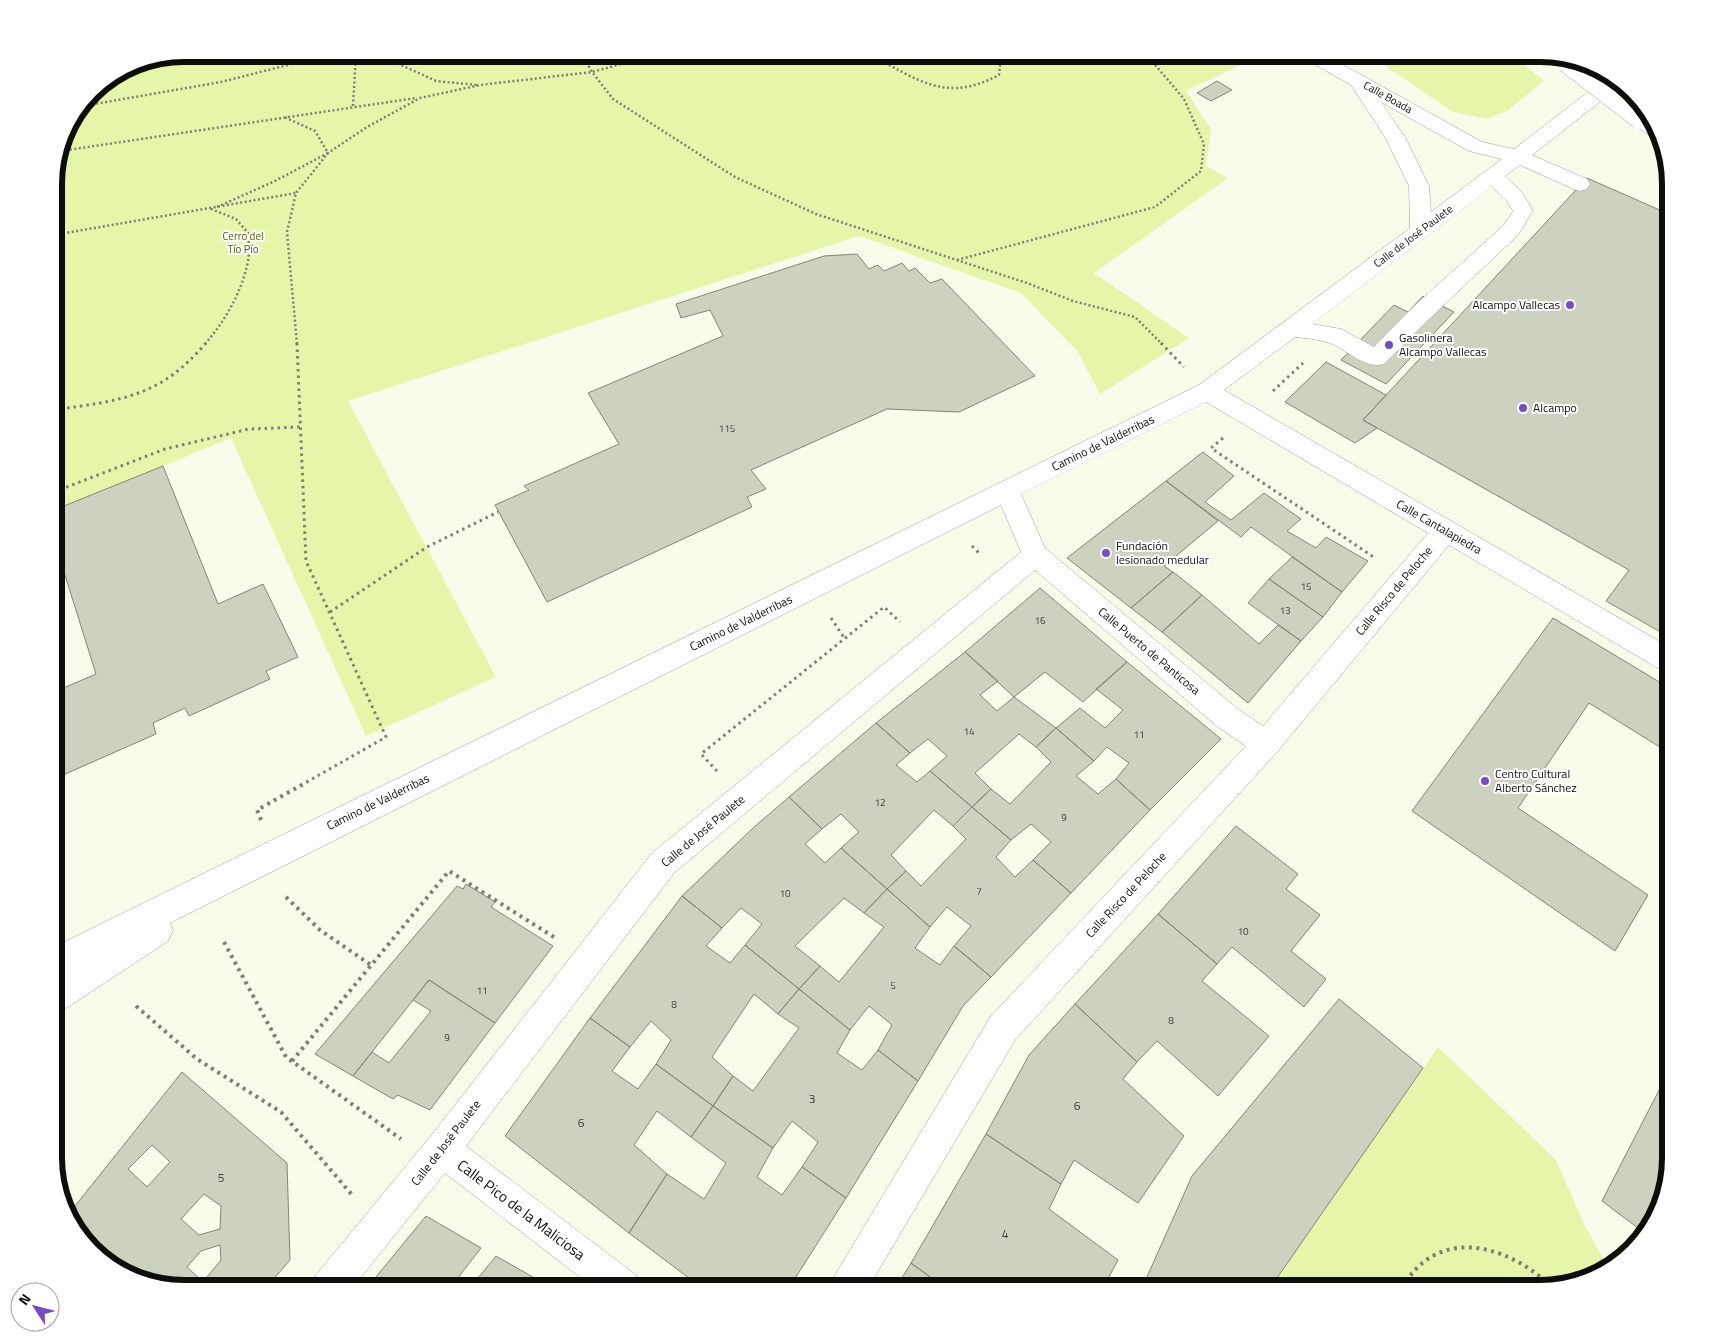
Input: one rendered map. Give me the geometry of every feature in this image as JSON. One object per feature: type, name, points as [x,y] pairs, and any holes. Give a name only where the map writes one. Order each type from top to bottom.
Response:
[{"type":"street","points":[[1325,63],[1356,80]]},
{"type":"street","points":[[1574,67],[1646,123]]},
{"type":"street","name":"Calle Boada","points":[[1356,80],[1476,147],[1518,156],[1580,184]]},
{"type":"street","name":"Calle Boada","points":[[1356,80],[1395,137],[1419,186],[1421,229]]},
{"type":"street","name":"Calle de José Paulete","points":[[1207,391],[1494,176],[1610,84]]},
{"type":"street","points":[[1290,328],[1333,335],[1376,358],[1421,313],[1511,230],[1523,211],[1515,197],[1494,176]]},
{"type":"street","name":"Camino de Valderribas","points":[[63,959],[85,950],[274,854],[1207,391]]},
{"type":"street","name":"Calle Cantalapiedra","points":[[1207,391],[1662,657]]},
{"type":"street","points":[[1007,490],[1035,555]]},
{"type":"street","name":"Calle Risco de Peloche","points":[[853,1280],[1003,1028],[1266,744],[1445,531]]},
{"type":"street","name":"Calle de José Paulete","points":[[336,1280],[442,1150],[663,863],[1035,555]]},
{"type":"street","name":"Calle Puerto de Panticosa","points":[[1035,555],[1228,718],[1266,744]]},
{"type":"street","name":"Camino de Valderribas","points":[[63,992],[274,854]]},
{"type":"street","points":[[63,976],[85,950]]},
{"type":"street","name":"Calle Pico de la Maliciosa","points":[[442,1150],[613,1280]]},
{"type":"path","points":[[93,104],[221,82],[296,63]]},
{"type":"path","points":[[353,106],[355,63]]},
{"type":"path","points":[[397,63],[436,81],[480,85]]},
{"type":"path","points":[[587,63],[613,99],[734,177],[816,214],[957,260],[1073,301],[1135,317],[1207,391]]},
{"type":"path","points":[[68,150],[353,106],[420,98],[480,85],[592,72],[625,63]]},
{"type":"path","points":[[887,63],[934,87],[960,91],[986,84],[999,75],[999,63]]},
{"type":"path","points":[[957,260],[1155,207],[1201,171],[1204,144],[1184,99],[1154,63]]},
{"type":"path","points":[[212,209],[328,153],[367,126],[420,98]]},
{"type":"path","points":[[283,117],[315,131],[328,153]]},
{"type":"path","points":[[274,854],[257,810],[386,737],[306,561],[298,355],[287,232],[296,193],[328,153]]},
{"type":"path","points":[[63,234],[296,193]]},
{"type":"path","points":[[63,409],[120,400],[145,392],[172,377],[206,344],[233,303],[248,260],[249,234],[236,219],[212,209]]},
{"type":"path","points":[[63,489],[165,449],[249,429],[300,427]]},
{"type":"path","points":[[330,612],[427,547],[498,512]]},
{"type":"path","points":[[831,618],[845,639]]},
{"type":"path","points":[[292,1062],[449,871],[558,940]]},
{"type":"path","points":[[286,897],[320,930],[371,965]]},
{"type":"path","points":[[224,942],[286,1057],[407,1143]]},
{"type":"path","points":[[136,1006],[197,1059],[281,1112],[357,1200]]},
{"type":"path","points":[[1406,1280],[1423,1262],[1444,1250],[1470,1247],[1497,1251],[1524,1265],[1543,1280]]},
{"type":"green space","name":"Cerro del Tío Pío","points":[[184,63],[1242,64],[1186,91],[1211,129],[1206,166],[1228,178],[1094,273],[1189,338],[1100,394],[1078,352],[1021,293],[859,236],[348,401],[496,677],[366,736],[231,438],[63,507],[64,168],[75,130],[88,110],[104,93],[117,83],[145,69]]},
{"type":"green space","points":[[1381,63],[1523,63],[1544,81],[1507,111],[1487,119],[1453,112]]},
{"type":"green space","points":[[1438,1047],[1556,1160],[1585,1226],[1605,1261],[1580,1273],[1541,1280],[1276,1280]]},
{"type":"building","points":[[1217,81],[1232,90],[1211,101],[1197,93]]},
{"type":"building","name":"Alcampo Vallecas","points":[[1587,178],[1662,211],[1662,633],[1606,601],[1629,570],[1363,420]]},
{"type":"building","points":[[857,254],[869,269],[878,265],[884,271],[902,263],[909,271],[915,268],[930,283],[942,279],[1035,376],[959,412],[887,409],[751,470],[766,489],[747,497],[752,507],[547,602],[495,505],[529,490],[524,486],[619,444],[588,393],[723,336],[710,310],[681,318],[676,304],[824,256]]},
{"type":"building","name":"Gasolinera Alcampo Vallecas","points":[[1423,296],[1454,312],[1386,384],[1341,360],[1394,305],[1408,312]]},
{"type":"building","points":[[1326,362],[1386,395],[1363,420],[1377,428],[1355,443],[1285,402]]},
{"type":"building","points":[[1203,452],[1234,476],[1205,502],[1231,520],[1264,493],[1301,519],[1287,531],[1316,548],[1326,537],[1368,561],[1342,592],[1251,527],[1241,537],[1166,481]]},
{"type":"building","points":[[163,466],[218,604],[263,584],[298,657],[266,671],[270,679],[189,716],[185,708],[153,723],[156,734],[63,775],[63,688],[96,674],[63,569],[63,506]]},
{"type":"building","points":[[1166,481],[1218,521],[1164,566],[1173,572],[1131,608],[1067,558]]},
{"type":"building","points":[[1292,557],[1342,592],[1323,617],[1269,579]]},
{"type":"building","points":[[1173,572],[1202,595],[1162,632],[1131,608]]},
{"type":"building","points":[[1269,579],[1323,617],[1301,641],[1248,603]]},
{"type":"building","points":[[1040,588],[1127,662],[1083,702],[1045,672],[1014,697],[965,652]]},
{"type":"building","points":[[1202,595],[1259,644],[1278,625],[1301,641],[1248,703],[1162,632]]},
{"type":"building","name":"Centro Cultural Alberto Sánchez","points":[[1553,618],[1662,684],[1662,748],[1589,703],[1518,808],[1648,895],[1615,951],[1412,811]]},
{"type":"building","points":[[965,652],[998,681],[980,695],[997,711],[1014,697],[1056,728],[1036,747],[1019,734],[975,773],[991,789],[972,807],[930,771],[947,756],[928,739],[910,753],[876,723]]},
{"type":"building","points":[[1127,662],[1221,739],[1150,810],[1116,779],[1129,763],[1107,747],[1094,761],[1056,728],[1080,708],[1105,728],[1123,710],[1096,689]]},
{"type":"building","points":[[876,723],[910,753],[896,765],[917,782],[930,771],[972,807],[953,826],[934,810],[891,855],[906,871],[887,889],[841,848],[859,832],[841,814],[822,829],[789,797]]},
{"type":"building","points":[[1056,728],[1094,761],[1076,776],[1098,794],[1116,779],[1150,810],[1071,893],[1033,860],[1051,842],[1031,824],[1011,840],[972,807],[991,789],[1010,804],[1051,762],[1036,747]]},
{"type":"building","points":[[789,797],[822,829],[805,844],[825,863],[841,848],[887,889],[864,913],[844,898],[795,946],[820,966],[799,989],[745,945],[762,924],[741,908],[722,928],[682,896],[753,828]]},
{"type":"building","points":[[972,807],[1011,840],[996,857],[1015,877],[1033,860],[1071,893],[991,977],[954,946],[971,926],[947,907],[930,927],[887,889],[906,871],[921,886],[966,839],[953,826]]},
{"type":"building","points":[[1236,826],[1298,874],[1286,889],[1320,915],[1291,951],[1326,979],[1304,1007],[1232,947],[1217,964],[1158,914]]},
{"type":"building","points":[[466,884],[495,902],[491,907],[553,946],[495,1023],[429,980],[353,1076],[315,1054],[457,886],[463,889]]},
{"type":"building","points":[[887,889],[930,927],[915,948],[940,965],[954,946],[991,977],[963,1006],[918,1081],[878,1050],[892,1025],[869,1006],[850,1030],[799,989],[820,966],[839,982],[884,927],[864,913]]},
{"type":"building","points":[[682,896],[722,928],[706,946],[730,963],[745,945],[799,989],[778,1014],[754,994],[712,1057],[733,1076],[713,1106],[656,1064],[671,1040],[651,1021],[630,1047],[590,1018]]},
{"type":"building","points":[[1158,914],[1217,964],[1202,981],[1269,1036],[1218,1096],[1157,1041],[1137,1062],[1075,1004]]},
{"type":"building","points":[[429,980],[495,1023],[430,1110],[398,1095],[393,1099],[353,1076],[372,1052],[389,1063],[431,1011],[413,1000]]},
{"type":"building","points":[[799,989],[850,1030],[837,1053],[862,1070],[878,1050],[918,1081],[846,1198],[802,1167],[818,1142],[792,1121],[773,1148],[713,1106],[733,1076],[753,1091],[799,1028],[778,1014]]},
{"type":"building","points":[[1339,999],[1423,1068],[1276,1280],[1146,1280],[1192,1176]]},
{"type":"building","points":[[1075,1004],[1137,1062],[1123,1079],[1184,1136],[1138,1203],[1074,1160],[1061,1184],[986,1134],[1029,1055]]},
{"type":"building","points":[[590,1018],[630,1047],[612,1071],[638,1089],[656,1064],[713,1106],[691,1137],[657,1111],[634,1145],[667,1174],[629,1233],[505,1136]]},
{"type":"building","points":[[182,1072],[287,1163],[290,1260],[273,1280],[205,1280],[221,1260],[220,1245],[201,1251],[187,1267],[201,1280],[160,1277],[130,1267],[110,1254],[88,1232],[73,1208]],"holes":[[[152,1145],[170,1162],[147,1187],[128,1169]],[[204,1194],[221,1206],[220,1229],[199,1235],[181,1219]]]},
{"type":"building","points":[[1662,1084],[1661,1174],[1656,1197],[1646,1219],[1639,1229],[1602,1201]]},
{"type":"building","points":[[713,1106],[773,1148],[757,1177],[782,1195],[802,1167],[846,1198],[794,1280],[691,1280],[629,1233],[667,1174],[704,1199],[726,1163],[691,1137]]},
{"type":"building","points":[[986,1134],[1061,1184],[1049,1209],[1118,1260],[1107,1280],[934,1280],[911,1263]]},
{"type":"building","points":[[426,1216],[481,1248],[456,1280],[374,1280]]},
{"type":"building","points":[[496,1256],[538,1280],[476,1280]]},
{"type":"building","points":[[911,1263],[934,1280],[901,1280]]},
{"type":"place","name":"Alcampo Vallecas","points":[[1570,305]]},
{"type":"place","name":"Gasolinera Alcampo Vallecas","points":[[1389,345]]},
{"type":"place","name":"Alcampo","points":[[1523,408]]},
{"type":"place","name":"Fundación lesionado medular","points":[[1106,553]]},
{"type":"place","name":"Centro Cultural Alberto Sánchez","points":[[1485,781]]}]
